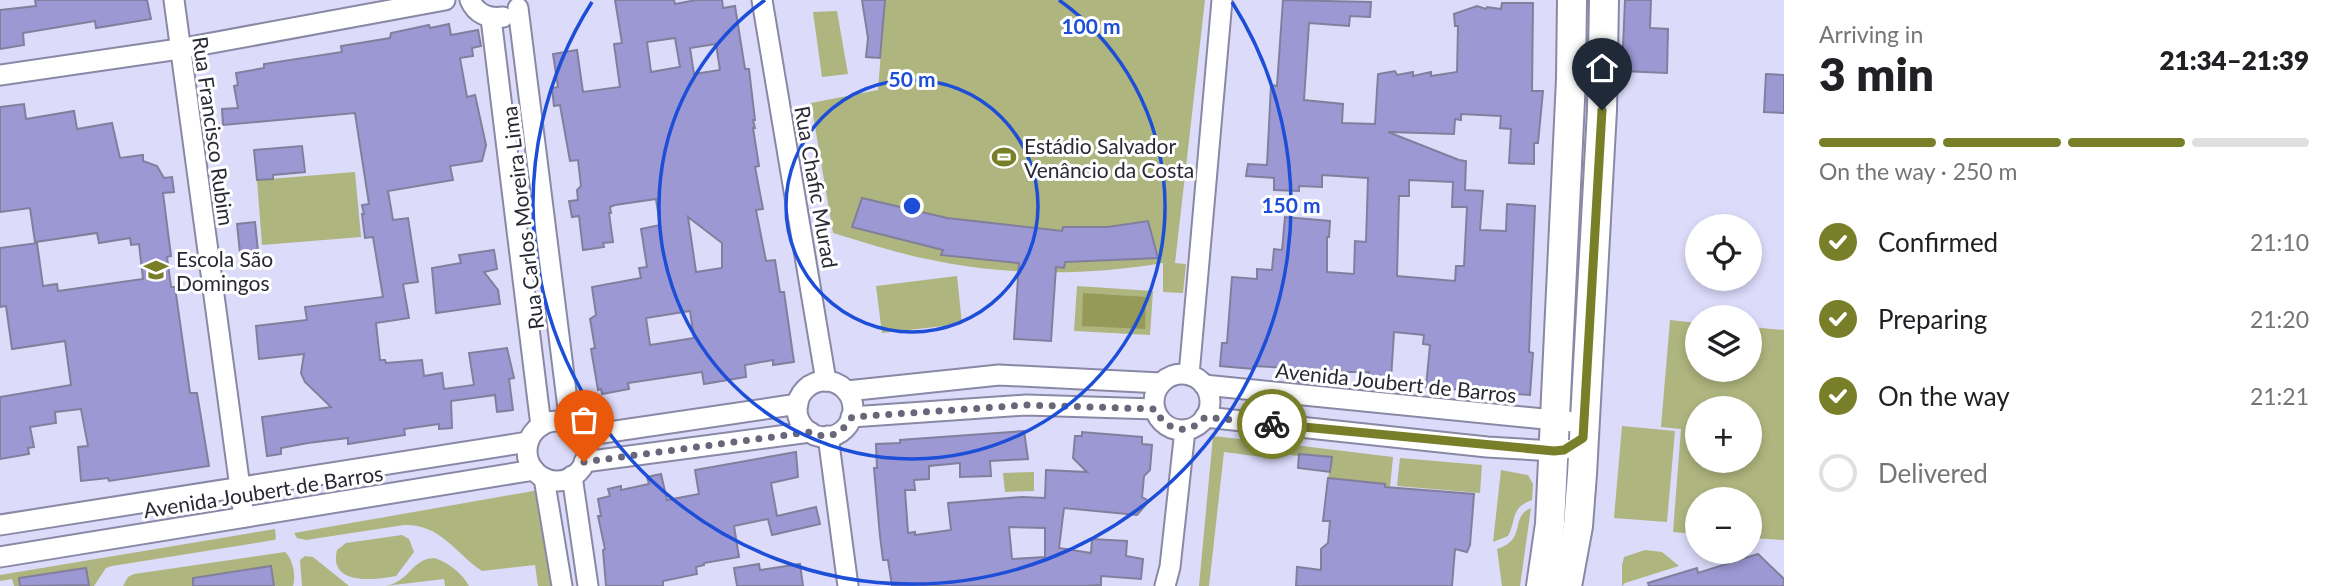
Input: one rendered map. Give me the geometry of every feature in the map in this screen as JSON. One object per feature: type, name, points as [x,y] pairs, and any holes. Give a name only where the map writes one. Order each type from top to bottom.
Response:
[{"type":"main road","points":[[1541,586],[1550,530],[1572,0]]},
{"type":"main road","points":[[1567,586],[1578,526],[1602,110],[1604,0]]},
{"type":"street","name":"Rua Francisco Rubim","points":[[174,0],[244,517]]},
{"type":"street","points":[[0,75],[179,49],[445,0]]},
{"type":"street","points":[[470,0],[481,14],[491,18],[511,14],[520,4]]},
{"type":"street","name":"Rua Chafic Murad","points":[[762,0],[826,381]]},
{"type":"street","points":[[1196,380],[1170,377],[1161,383],[1154,400],[1155,409],[1166,425],[1185,430],[1200,423],[1210,401],[1196,380],[1222,0]]},
{"type":"street","name":"Rua Carlos Moreira Lima","points":[[520,4],[553,281],[576,430]]},
{"type":"street","name":"Rua Carlos Moreira Lima","points":[[491,18],[541,426]]},
{"type":"street","points":[[506,150],[537,145]]},
{"type":"street","points":[[523,287],[553,281]]},
{"type":"street","points":[[847,391],[999,375],[1161,383]]},
{"type":"street","name":"Avenida Joubert de Barros","points":[[1196,380],[1555,421],[1584,430]]},
{"type":"street","points":[[539,474],[558,481],[578,469],[819,434],[838,433],[852,417],[853,408],[847,391],[838,384],[826,381],[808,387],[798,404],[800,420],[819,434],[848,586]]},
{"type":"street","points":[[562,586],[539,474],[527,452],[528,442],[541,426],[555,421],[576,430],[798,404]]},
{"type":"street","points":[[852,417],[1026,405],[1155,409]]},
{"type":"street","points":[[1397,437],[1398,405]]},
{"type":"street","points":[[1205,417],[1554,451],[1564,450],[1584,430]]},
{"type":"street","points":[[576,430],[586,453],[578,469],[587,586]]},
{"type":"street","points":[[1165,586],[1170,567],[1185,430]]},
{"type":"street","name":"Avenida Joubert de Barros","points":[[0,525],[528,442]]},
{"type":"street","name":"Avenida Joubert de Barros","points":[[0,557],[244,517],[539,474]]},
{"type":"shaded area","name":"Estádio Salvador Venâncio da Costa","points":[[885,0],[1205,0],[1175,263],[1186,264],[1183,293],[1163,292],[1163,263],[1074,272],[985,269],[915,257],[833,233],[811,103],[878,90]]},
{"type":"shaded area","points":[[837,11],[848,74],[822,77],[813,12]]},
{"type":"shaded area","points":[[355,172],[361,237],[262,245],[257,180]]},
{"type":"shaded area","points":[[957,276],[962,324],[882,333],[876,286]]},
{"type":"shaded area","points":[[1077,286],[1153,291],[1150,335],[1074,331]]},
{"type":"shaded area","points":[[1083,293],[1146,297],[1145,329],[1082,326]]},
{"type":"shaded area","points":[[1670,320],[1685,322],[1685,382],[1762,382],[1762,328],[1784,330],[1784,540],[1762,539],[1762,487],[1685,487],[1685,533],[1673,532],[1681,429],[1661,427]]},
{"type":"shaded area","points":[[1622,426],[1675,431],[1667,522],[1614,518]]},
{"type":"shaded area","points":[[1213,436],[1266,442],[1293,449],[1294,445],[1393,457],[1390,487],[1328,479],[1331,460],[1282,454],[1279,450],[1277,459],[1224,452],[1209,586],[1199,586]]},
{"type":"shaded area","points":[[1400,458],[1482,465],[1480,493],[1397,486]]},
{"type":"shaded area","points":[[1501,470],[1528,475],[1533,484],[1532,500],[1517,510],[1508,536],[1493,542]]},
{"type":"shaded area","points":[[1034,472],[1034,491],[1005,492],[1003,473]]},
{"type":"shaded area","points":[[539,490],[553,586],[538,586],[535,565],[482,571],[438,534],[417,526],[404,525],[306,540],[297,538],[294,533]]},
{"type":"shaded area","points":[[1531,508],[1520,586],[1502,586],[1497,549],[1512,540],[1521,517]]},
{"type":"shaded area","points":[[275,529],[274,540],[112,566],[106,568],[94,586],[14,586],[12,579],[0,581],[0,575]]},
{"type":"shaded area","points":[[402,535],[409,539],[414,552],[396,576],[355,578],[339,570],[336,562],[337,550],[346,543]]},
{"type":"shaded area","points":[[1645,550],[1662,552],[1679,566],[1622,586],[1624,557]]},
{"type":"shaded area","points":[[285,552],[293,568],[293,586],[123,586],[128,577],[134,574]]},
{"type":"shaded area","points":[[305,556],[313,557],[349,586],[302,586],[300,560]]},
{"type":"shaded area","points":[[434,558],[454,569],[469,586],[445,586],[444,579],[385,586],[400,580],[420,562]]},
{"type":"building","points":[[35,0],[147,0],[151,19],[96,28],[95,21],[23,33],[24,45],[0,49],[0,10],[36,6]]},
{"type":"building","points":[[615,0],[674,0],[675,4],[696,0],[722,0],[723,8],[735,6],[745,69],[749,69],[755,120],[753,128],[759,166],[755,167],[763,209],[756,210],[766,261],[775,260],[780,292],[784,292],[794,362],[773,365],[773,360],[745,365],[746,377],[704,384],[702,372],[628,383],[629,389],[602,394],[601,389],[598,390],[591,349],[595,348],[590,319],[596,315],[592,287],[641,278],[639,268],[647,267],[641,229],[660,225],[656,199],[615,205],[610,207],[609,213],[613,242],[603,243],[604,247],[583,250],[579,216],[572,217],[569,201],[578,200],[577,190],[581,186],[578,160],[570,161],[560,105],[554,106],[552,88],[558,87],[553,54],[577,50],[583,92],[620,87],[614,44],[622,43]],"holes":[[[675,38],[680,67],[651,72],[647,42]],[[716,44],[720,70],[694,74],[690,48]],[[688,217],[722,243],[722,268],[696,272]],[[690,311],[694,338],[650,345],[646,318]]]},
{"type":"building","points":[[862,0],[885,0],[880,58],[866,57],[868,38]]},
{"type":"building","points":[[1283,0],[1371,2],[1370,17],[1350,16],[1349,26],[1309,23],[1304,100],[1343,104],[1342,123],[1375,124],[1378,74],[1413,72],[1413,76],[1431,72],[1431,76],[1457,72],[1458,26],[1455,26],[1454,14],[1477,6],[1501,9],[1502,3],[1533,3],[1532,91],[1543,91],[1538,143],[1534,143],[1534,164],[1509,163],[1511,129],[1500,128],[1501,116],[1461,114],[1461,120],[1455,119],[1454,134],[1388,132],[1466,161],[1465,190],[1483,191],[1480,230],[1506,231],[1507,204],[1535,206],[1529,352],[1533,353],[1530,395],[1426,387],[1430,345],[1423,344],[1424,335],[1394,332],[1391,379],[1368,377],[1369,372],[1340,372],[1340,375],[1316,373],[1315,384],[1298,382],[1299,379],[1292,378],[1291,368],[1220,366],[1222,343],[1227,343],[1232,277],[1257,279],[1257,269],[1272,270],[1274,249],[1282,250],[1285,217],[1330,221],[1327,272],[1354,274],[1355,241],[1366,242],[1368,178],[1322,175],[1322,187],[1299,186],[1299,191],[1274,190],[1274,178],[1246,176],[1248,164],[1267,165],[1271,85],[1277,86]],"holes":[[[1409,180],[1453,182],[1452,207],[1467,207],[1464,266],[1456,266],[1455,281],[1397,276],[1399,196],[1409,196]]]},
{"type":"building","points":[[1625,0],[1651,0],[1650,28],[1668,29],[1667,73],[1622,71]]},
{"type":"building","points":[[449,24],[451,35],[478,30],[481,46],[472,48],[473,56],[460,58],[467,97],[475,95],[486,145],[482,161],[450,166],[453,180],[388,191],[393,220],[408,218],[418,282],[403,284],[409,318],[376,323],[380,360],[385,360],[386,363],[422,360],[424,376],[442,373],[444,389],[474,385],[469,353],[507,348],[514,378],[509,379],[513,410],[497,412],[495,395],[451,401],[452,428],[439,429],[439,424],[404,429],[405,435],[348,444],[348,438],[308,443],[281,448],[281,454],[267,456],[262,417],[331,407],[305,382],[301,373],[304,354],[259,359],[256,326],[307,320],[305,307],[383,297],[373,237],[365,238],[362,205],[369,204],[355,113],[223,125],[222,109],[238,108],[234,86],[238,85],[236,73],[264,68],[264,64],[342,52],[341,46],[390,38],[391,33]]},
{"type":"building","points":[[1766,74],[1784,75],[1784,113],[1764,112]]},
{"type":"building","points":[[24,104],[26,119],[74,111],[77,129],[112,123],[120,158],[143,155],[143,161],[157,166],[164,178],[172,177],[174,192],[163,193],[171,256],[167,257],[171,287],[175,287],[190,393],[197,393],[209,466],[109,481],[108,478],[81,481],[78,447],[88,446],[81,409],[55,412],[56,423],[30,427],[34,447],[28,448],[29,454],[0,459],[0,397],[71,385],[65,341],[12,349],[6,306],[0,307],[0,248],[37,243],[43,286],[57,284],[58,291],[143,279],[139,244],[131,245],[130,238],[99,243],[97,233],[35,242],[30,208],[0,212],[0,107]]},
{"type":"building","points":[[302,146],[305,172],[273,175],[273,179],[257,180],[254,150]]},
{"type":"building","points":[[862,198],[947,218],[1062,231],[1063,227],[1108,227],[1148,221],[1158,258],[1065,262],[1064,268],[1056,267],[1051,341],[1014,339],[1019,263],[941,255],[943,250],[852,227]]},
{"type":"building","points":[[255,222],[258,251],[240,253],[237,224]]},
{"type":"building","points":[[494,250],[497,269],[484,272],[498,290],[500,304],[436,313],[432,268],[461,263],[459,255]]},
{"type":"building","points":[[1024,431],[1028,459],[990,461],[991,476],[960,477],[960,463],[929,466],[929,479],[914,480],[915,490],[905,490],[908,533],[915,532],[915,535],[951,530],[948,503],[1022,497],[1045,498],[1046,470],[1087,472],[1073,458],[1075,436],[1082,436],[1082,432],[1142,437],[1142,444],[1152,445],[1150,470],[1144,476],[1142,497],[1149,501],[1137,515],[1064,508],[1059,548],[1091,553],[1092,539],[1127,541],[1126,556],[1143,559],[1141,579],[1101,576],[1101,585],[1082,586],[892,586],[888,560],[883,560],[874,468],[877,468],[876,444],[900,443],[900,440]],"holes":[[[1009,527],[1045,528],[1045,557],[1012,559]]]},
{"type":"building","points":[[796,452],[798,477],[771,483],[777,516],[816,507],[820,524],[772,535],[768,519],[734,526],[739,557],[704,563],[696,567],[697,574],[663,581],[663,586],[606,586],[605,549],[598,516],[601,516],[598,499],[610,496],[608,489],[621,486],[621,490],[649,484],[647,477],[661,474],[667,500],[699,494],[695,470]]},
{"type":"building","points":[[1299,454],[1332,457],[1330,472],[1298,468]]},
{"type":"building","points":[[1328,478],[1385,484],[1385,487],[1474,494],[1470,545],[1467,552],[1455,549],[1452,586],[1296,586],[1297,567],[1321,570],[1321,549],[1328,543],[1330,521],[1323,521]]},
{"type":"building","points":[[1762,558],[1784,579],[1784,586],[1649,586],[1648,583],[1697,568],[1698,573],[1726,564],[1762,564]]},
{"type":"building","points":[[759,564],[760,570],[800,564],[803,586],[737,586],[734,568]]},
{"type":"building","points":[[271,566],[274,586],[193,586],[193,578]]},
{"type":"building","points":[[86,568],[89,585],[20,586],[19,578]]},
{"type":"way so far","points":[[584,462],[810,432],[828,436],[838,433],[852,417],[1026,405],[1155,409],[1166,425],[1185,430],[1193,428],[1205,417],[1272,424]]},
{"type":"place","name":"Estádio Salvador Venâncio da Costa","points":[[1004,157]]},
{"type":"place","name":"Escola São Domingos","points":[[156,270]]},
{"type":"route","points":[[1272,424],[1487,447],[1554,451],[1564,450],[1583,438],[1602,110]]}]
